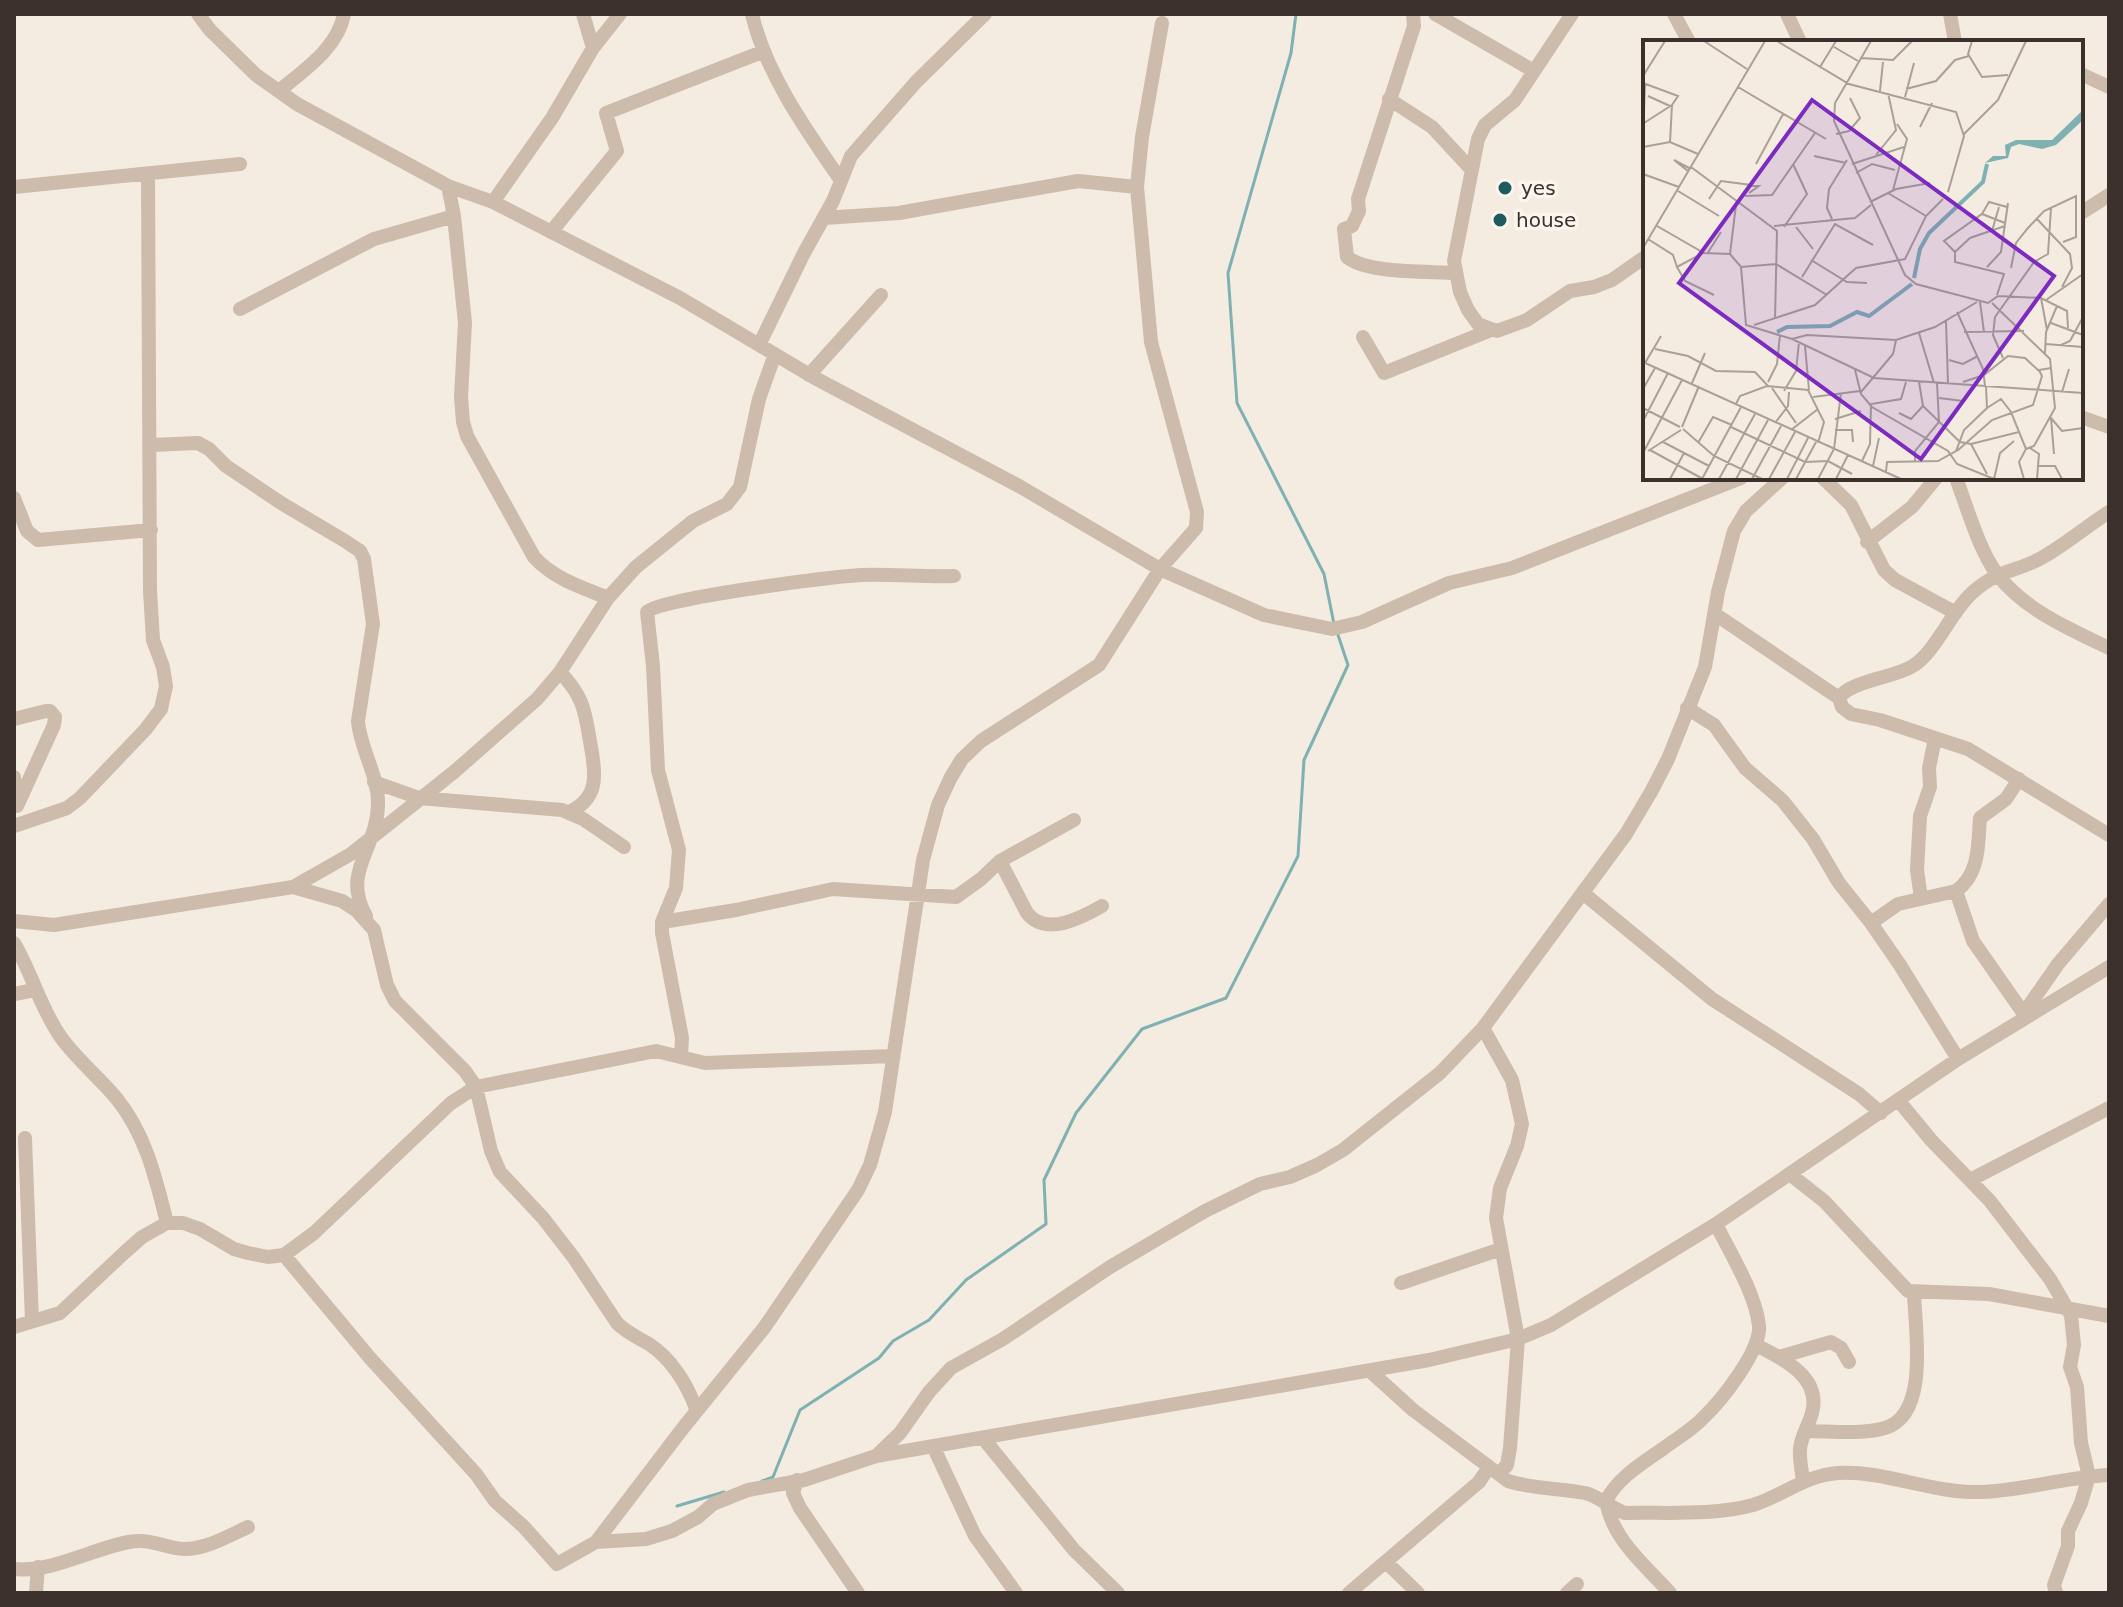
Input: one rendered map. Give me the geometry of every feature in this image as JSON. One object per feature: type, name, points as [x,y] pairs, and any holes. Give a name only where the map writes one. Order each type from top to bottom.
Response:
[{"type":"street","points":[[198,14],[256,75],[297,104],[448,186],[493,202],[680,298],[809,375],[1019,486],[1160,569],[1264,615],[1332,629],[1362,622],[1449,583],[1512,568],[1736,480]]},
{"type":"street","points":[[279,91],[329,46],[336,37],[344,14]]},
{"type":"street","points":[[583,14],[593,48]]},
{"type":"street","points":[[493,202],[552,118],[593,48],[620,14]]},
{"type":"street","points":[[752,14],[762,52],[840,179]]},
{"type":"street","points":[[760,343],[824,218],[851,156],[916,82],[985,14]]},
{"type":"street","points":[[1413,14],[1414,26],[1358,199],[1359,211],[1352,226],[1344,229],[1347,257],[1360,265],[1456,273]]},
{"type":"street","points":[[1435,14],[1534,71]]},
{"type":"street","points":[[1491,330],[1478,324],[1468,310],[1456,273],[1456,245],[1480,129],[1515,100],[1572,14]]},
{"type":"street","points":[[1674,14],[1688,40]]},
{"type":"street","points":[[1787,14],[1799,40]]},
{"type":"street","points":[[1950,14],[1955,40]]},
{"type":"street","points":[[284,1255],[370,1358],[476,1474],[495,1501],[524,1527],[557,1564],[596,1542],[764,1328],[858,1190],[870,1165],[880,1134],[923,860],[938,805],[962,759],[981,741],[1099,665],[1160,569],[1196,528],[1198,520],[1151,342],[1137,187],[1142,137],[1162,23]]},
{"type":"street","points":[[551,232],[617,151],[606,113],[762,52]]},
{"type":"street","points":[[2083,75],[2109,87]]},
{"type":"street","points":[[1389,99],[1432,127],[1471,169]]},
{"type":"street","points":[[14,187],[240,164]]},
{"type":"street","points":[[14,826],[67,808],[80,798],[136,741],[161,709],[166,686],[153,640],[150,591],[148,174]]},
{"type":"street","points":[[824,218],[899,213],[1078,181],[1137,187]]},
{"type":"street","points":[[448,186],[465,323],[461,397],[467,436],[534,557],[559,578],[608,598]]},
{"type":"street","points":[[2083,212],[2109,195]]},
{"type":"street","points":[[240,309],[374,239],[454,216]]},
{"type":"street","points":[[1363,337],[1384,373],[1491,330],[1515,326],[1570,291],[1612,280],[1643,258]]},
{"type":"street","points":[[809,375],[881,295]]},
{"type":"street","points":[[14,921],[38,925],[67,924],[293,887],[351,854],[454,772],[537,699],[560,672],[608,598],[636,567],[693,521],[727,504],[736,495],[759,399],[775,354]]},
{"type":"street","points":[[2083,418],[2109,427]]},
{"type":"street","points":[[151,445],[202,444],[226,466],[360,551],[366,566],[373,624],[358,721],[359,736],[378,805],[374,836],[355,882],[358,901],[374,930],[387,985],[395,1001],[465,1071],[476,1087],[491,1151],[500,1172],[543,1218],[574,1258],[617,1323],[663,1356],[678,1372],[689,1389],[697,1411]]},
{"type":"street","points":[[876,1456],[900,1433],[929,1392],[951,1368],[1003,1339],[1110,1267],[1232,1196],[1260,1184],[1290,1177],[1343,1150],[1440,1073],[1483,1028],[1626,834],[1651,792],[1668,759],[1705,667],[1734,531],[1746,511],[1780,480]]},
{"type":"street","points":[[1825,480],[1851,505],[1867,542],[1884,570],[1895,580],[1954,612]]},
{"type":"street","points":[[1867,542],[1912,507],[1934,480]]},
{"type":"street","points":[[1957,480],[1984,550],[1997,574],[2054,621],[2109,648]]},
{"type":"street","points":[[14,498],[27,531],[38,540],[151,530]]},
{"type":"street","points":[[1839,698],[1853,688],[1912,667],[1922,659],[1954,612],[1972,592],[1997,574],[2043,557],[2109,512]]},
{"type":"street","points":[[681,1057],[682,1038],[662,933],[662,922],[676,888],[679,850],[658,770],[653,666],[646,618],[649,608],[697,597],[860,575],[954,576]]},
{"type":"street","points":[[1715,614],[1839,698],[1842,707],[1851,714],[1880,720],[1968,749],[2109,835]]},
{"type":"street","points":[[560,672],[575,687],[585,710],[596,776],[588,799],[569,812]]},
{"type":"street","points":[[1687,708],[1714,725],[1745,768],[1783,801],[1813,839],[1848,897],[1871,923],[1958,1059]]},
{"type":"street","points":[[14,719],[46,711],[55,717],[15,812]]},
{"type":"street","points":[[1921,898],[1917,870],[1920,816],[1930,787],[1929,768],[1935,738]]},
{"type":"street","points":[[14,777],[15,812]]},
{"type":"street","points":[[1871,923],[1898,904],[1956,891],[1969,879],[1978,855],[1980,818],[2006,799],[2019,779]]},
{"type":"street","points":[[374,782],[419,798],[569,812],[624,847]]},
{"type":"street","points":[[662,922],[833,889],[956,897],[1000,861],[1074,820]]},
{"type":"street","points":[[1000,861],[1027,913],[1040,924],[1079,920],[1102,906]]},
{"type":"street","points":[[293,887],[342,901],[356,910],[374,930]]},
{"type":"street","points":[[1956,891],[1973,941],[2023,1016]]},
{"type":"street","points":[[1583,893],[1712,999],[1859,1094],[1881,1113]]},
{"type":"street","points":[[2023,1016],[2058,964],[2109,904]]},
{"type":"street","points":[[14,943],[61,1038],[116,1099],[140,1136],[154,1170],[167,1223]]},
{"type":"street","points":[[596,1542],[646,1539],[672,1531],[728,1497],[876,1456],[1370,1371],[1518,1339],[1551,1325],[1716,1224],[2023,1016],[2109,967]]},
{"type":"street","points":[[14,994],[35,990]]},
{"type":"street","points":[[1349,1593],[1479,1482],[1498,1474],[1507,1465],[1518,1339],[1496,1218],[1500,1188],[1517,1146],[1522,1124],[1512,1080],[1483,1028]]},
{"type":"street","points":[[14,1327],[60,1313],[142,1237],[167,1223],[183,1223],[200,1229],[234,1249],[248,1253],[268,1257],[284,1255],[314,1233],[451,1103],[476,1087],[656,1051],[705,1063],[893,1056]]},
{"type":"street","points":[[1898,1100],[2014,1232],[2050,1279],[2071,1315],[2074,1345],[2070,1367],[2077,1387],[2081,1443],[2089,1476],[2068,1531],[2068,1546],[2054,1585],[2056,1593]]},
{"type":"street","points":[[1970,1180],[2109,1108]]},
{"type":"street","points":[[25,1138],[32,1321]]},
{"type":"street","points":[[1791,1175],[1824,1201],[1903,1288],[1914,1293],[1989,1294],[2109,1316]]},
{"type":"street","points":[[1670,1593],[1630,1550],[1615,1528],[1606,1501],[1625,1476],[1702,1420],[1756,1345],[1759,1327],[1753,1304],[1716,1224]]},
{"type":"street","points":[[1401,1283],[1501,1249]]},
{"type":"street","points":[[1805,1431],[1874,1431],[1901,1420],[1917,1383],[1914,1293]]},
{"type":"street","points":[[1779,1357],[1831,1342],[1841,1348],[1849,1362]]},
{"type":"street","points":[[1756,1345],[1801,1373],[1812,1389],[1813,1409],[1800,1450],[1803,1481]]},
{"type":"street","points":[[1370,1371],[1413,1410],[1498,1474],[1523,1486],[1587,1494],[1625,1513],[1733,1509],[1755,1504],[1803,1481],[1836,1473],[1859,1474],[1930,1488],[1982,1492],[2109,1475]]},
{"type":"street","points":[[983,1438],[1074,1550],[1118,1593]]},
{"type":"street","points":[[933,1446],[975,1536],[1016,1593]]},
{"type":"street","points":[[1479,1482],[1498,1474]]},
{"type":"street","points":[[797,1480],[793,1493],[800,1508],[858,1593]]},
{"type":"street","points":[[14,1569],[38,1567],[131,1542],[154,1541],[182,1549],[201,1546],[248,1527]]},
{"type":"street","points":[[1387,1563],[1418,1593]]},
{"type":"street","points":[[36,1593],[38,1567]]},
{"type":"waterway","points":[[1296,14],[1291,53],[1228,273],[1237,403],[1324,574],[1334,624]]},
{"type":"waterway","points":[[762,1481],[773,1477],[800,1410],[879,1358],[893,1341],[929,1320],[966,1280],[1046,1224],[1044,1180],[1076,1113],[1142,1029],[1226,998],[1298,856],[1304,760],[1348,665],[1337,632]]},
{"type":"waterway","points":[[677,1506],[724,1492]]},
{"type":"place","name":"yes","points":[[1505,188]]},
{"type":"place","name":"house","points":[[1500,220]]}]
